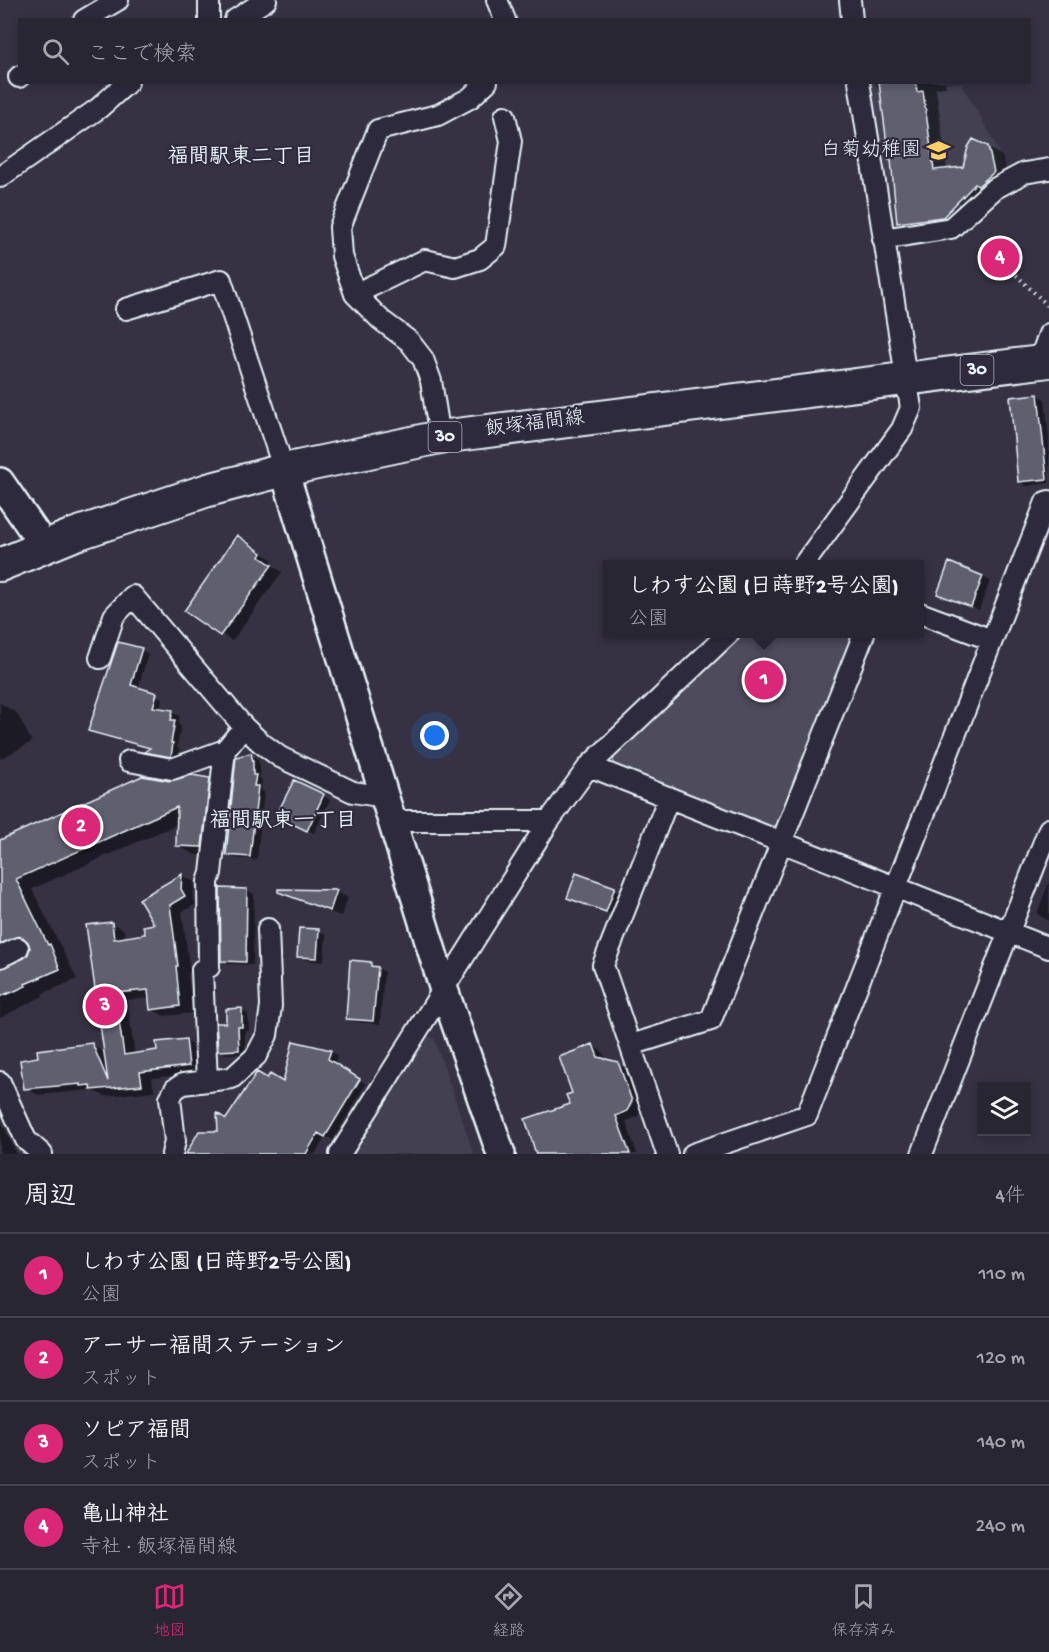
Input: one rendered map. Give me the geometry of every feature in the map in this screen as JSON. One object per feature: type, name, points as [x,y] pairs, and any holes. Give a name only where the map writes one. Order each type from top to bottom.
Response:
[{"type":"main road","name":"飯塚福間線","points":[[0,565],[44,546],[208,490],[284,470],[440,437],[906,378],[1046,352]]},
{"type":"street","points":[[87,18],[118,0]]},
{"type":"street","points":[[208,18],[209,0]]},
{"type":"street","points":[[238,18],[266,0]]},
{"type":"street","points":[[496,0],[504,18]]},
{"type":"street","points":[[850,0],[852,18]]},
{"type":"street","points":[[0,177],[99,108],[126,84]]},
{"type":"street","points":[[440,437],[431,381],[423,359],[409,340],[381,320],[355,294],[342,256],[340,227],[378,130],[438,115],[470,98],[485,84]]},
{"type":"street","points":[[808,560],[902,429],[911,408],[859,84]]},
{"type":"street","points":[[355,294],[425,260],[455,267],[480,260],[496,246],[511,141],[505,116]]},
{"type":"street","points":[[884,239],[951,228],[994,189],[1024,173],[1049,169]]},
{"type":"street","points":[[126,309],[221,280],[284,470],[444,990],[501,1154]]},
{"type":"street","points":[[0,482],[44,546]]},
{"type":"street","points":[[693,1154],[807,1115],[1046,502],[1049,501]]},
{"type":"street","points":[[100,658],[114,616],[133,596],[244,727],[280,757],[389,809],[549,820]]},
{"type":"street","points":[[924,614],[992,640]]},
{"type":"street","points":[[340,1154],[549,820],[589,766],[724,638]]},
{"type":"street","points":[[631,1045],[711,1020],[862,638]]},
{"type":"street","points":[[129,761],[172,769],[225,750],[244,727]]},
{"type":"street","points":[[207,1082],[202,970],[209,967],[208,882],[211,873],[225,750]]},
{"type":"street","points":[[589,766],[1049,948]]},
{"type":"street","points":[[668,1154],[603,965],[669,797]]},
{"type":"street","points":[[922,1154],[1049,829]]},
{"type":"street","points":[[172,1154],[175,1141],[170,1098],[175,1089],[183,1084],[232,1078],[256,1056],[267,1035],[271,1006],[268,929]]},
{"type":"street","points":[[0,1082],[26,1140],[42,1154]]},
{"type":"path","points":[[1012,271],[1049,306]]},
{"type":"shaded area","name":"白菊幼稚園","points":[[870,84],[962,84],[993,139],[1006,175],[947,223],[893,230]]},
{"type":"shaded area","points":[[740,638],[851,638],[781,823],[769,828],[613,767],[614,755]]},
{"type":"shaded area","points":[[425,1036],[434,1038],[474,1154],[351,1154]]},
{"type":"building","points":[[879,84],[916,84],[917,92],[923,91],[934,170],[963,167],[968,147],[973,139],[988,146],[994,172],[978,186],[975,184],[943,217],[897,223],[891,160],[889,160]]},
{"type":"building","points":[[1038,394],[1047,479],[1018,482],[1010,397]]},
{"type":"building","points":[[237,535],[262,553],[260,557],[272,565],[220,636],[184,611]]},
{"type":"building","points":[[949,562],[983,576],[971,607],[937,594]]},
{"type":"building","points":[[118,642],[142,648],[131,685],[157,693],[153,707],[173,710],[171,720],[175,720],[171,757],[144,752],[150,748],[88,731]]},
{"type":"building","points":[[251,753],[253,775],[256,775],[254,786],[258,786],[250,857],[226,855],[236,757]]},
{"type":"building","points":[[192,775],[210,778],[202,847],[176,846],[177,807],[16,879],[48,945],[50,944],[60,969],[0,997],[0,969],[24,958],[30,948],[28,942],[19,936],[0,944],[0,840],[142,776],[170,781]]},
{"type":"building","points":[[294,780],[324,794],[307,831],[276,816]]},
{"type":"building","points":[[576,873],[615,887],[606,912],[567,898]]},
{"type":"building","points":[[182,874],[181,889],[185,896],[170,905],[178,966],[176,966],[180,1006],[150,1010],[148,990],[115,993],[124,1055],[157,1050],[156,1042],[186,1039],[189,1066],[140,1072],[142,1085],[91,1090],[90,1085],[81,1086],[81,1084],[24,1089],[20,1060],[38,1057],[37,1050],[92,1043],[108,1081],[86,925],[112,922],[114,939],[145,934],[143,926],[154,924],[139,899]]},
{"type":"building","points":[[220,888],[247,889],[246,962],[221,961]]},
{"type":"building","points":[[278,889],[337,890],[330,911],[278,892]]},
{"type":"building","points":[[299,928],[319,929],[317,958],[297,957]]},
{"type":"building","points":[[350,960],[371,962],[371,966],[378,967],[373,1021],[346,1019]]},
{"type":"building","points":[[242,1008],[242,1027],[238,1027],[239,1050],[218,1051],[216,1023],[226,1023],[226,1009]]},
{"type":"building","points":[[293,1041],[331,1050],[328,1059],[360,1079],[325,1137],[318,1133],[306,1154],[186,1154],[199,1131],[218,1131],[217,1113],[226,1119],[257,1072],[267,1078],[270,1074],[283,1082]]},
{"type":"building","points":[[593,1044],[598,1057],[618,1062],[632,1101],[627,1111],[616,1116],[630,1154],[536,1154],[525,1119],[570,1104],[566,1095],[572,1093],[559,1057]]},
{"type":"place","name":"白菊幼稚園","points":[[939,151]]},
{"type":"place","name":"亀山神社","points":[[1000,258]]},
{"type":"place","name":"しわす公園 (日蒔野2号公園)","points":[[764,680]]},
{"type":"place","name":"アーサー福間ステーション","points":[[81,827]]},
{"type":"place","name":"ソピア福間","points":[[105,1006]]},
{"type":"district","name":"福間駅東二丁目","points":[[241,158]]},
{"type":"district","name":"福間駅東一丁目","points":[[283,822]]}]
